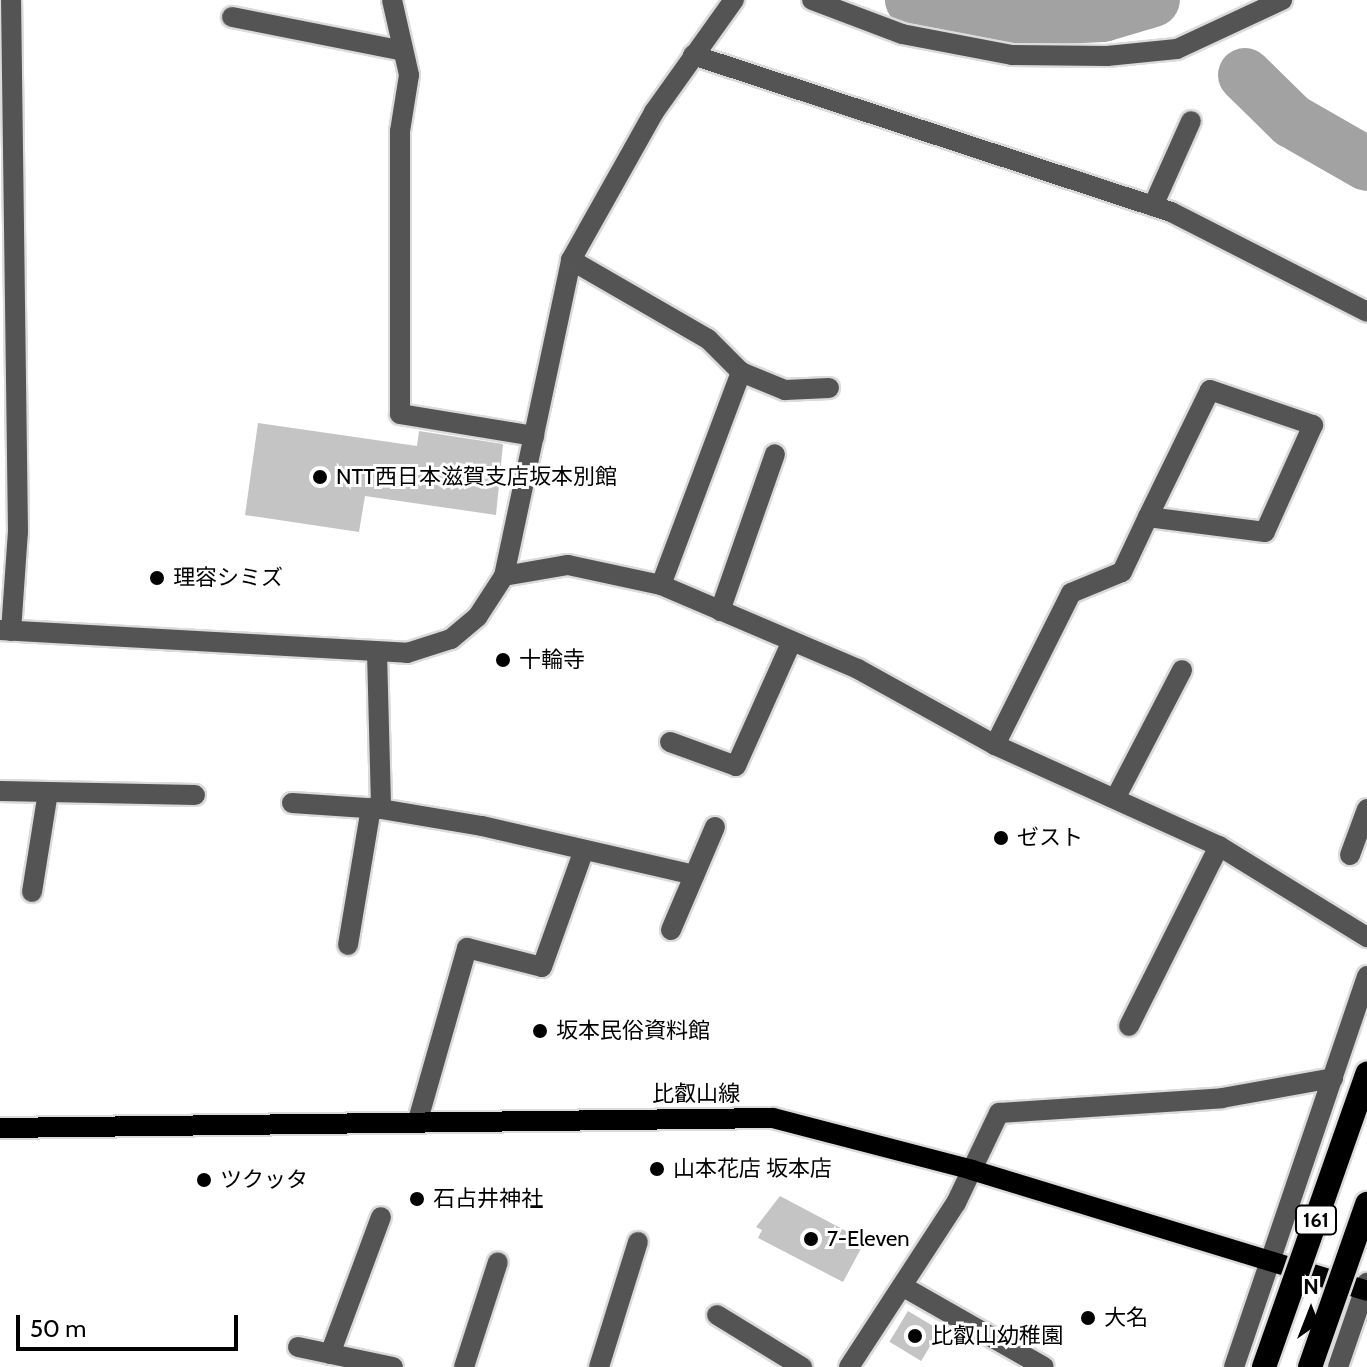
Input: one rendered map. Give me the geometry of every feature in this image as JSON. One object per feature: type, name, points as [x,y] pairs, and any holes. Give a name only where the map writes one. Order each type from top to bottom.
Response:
[{"type":"highway","name":"161","points":[[1264,1367],[1367,1074]]},
{"type":"highway","name":"161","points":[[1310,1367],[1367,1204]]},
{"type":"main road","name":"比叡山線","points":[[0,1128],[418,1120],[773,1118],[972,1170],[1271,1263],[1366,1288]]},
{"type":"street","points":[[11,0],[18,532],[5,630],[407,653],[451,639],[478,616],[504,576],[571,260],[635,143],[693,55],[734,0]]},
{"type":"street","points":[[392,0],[409,75],[400,131],[400,414],[534,436]]},
{"type":"street","points":[[812,0],[902,34],[984,50],[1107,56],[1177,49],[1282,0]]},
{"type":"street","points":[[232,17],[403,51]]},
{"type":"street","points":[[693,55],[1153,206],[1367,312]]},
{"type":"street","points":[[1153,206],[1191,121]]},
{"type":"street","points":[[571,260],[708,339],[741,372],[785,390],[829,388]]},
{"type":"street","points":[[661,585],[741,372]]},
{"type":"street","points":[[995,745],[1071,593],[1122,572],[1148,517],[1210,390],[1313,425],[1265,532],[1148,517]]},
{"type":"street","points":[[720,611],[775,454]]},
{"type":"street","points":[[504,576],[568,565],[661,585],[858,669],[995,745],[1219,846],[1367,937]]},
{"type":"street","points":[[670,742],[736,766],[791,643]]},
{"type":"street","points":[[348,945],[376,809],[377,652]]},
{"type":"street","points":[[1116,797],[1182,670]]},
{"type":"street","points":[[0,791],[195,795]]},
{"type":"street","points":[[32,892],[48,792]]},
{"type":"street","points":[[292,803],[376,809],[694,875]]},
{"type":"street","points":[[1350,855],[1367,809]]},
{"type":"street","points":[[671,930],[715,827]]},
{"type":"street","points":[[1129,1026],[1219,846]]},
{"type":"street","points":[[418,1120],[467,948],[542,967],[584,850]]},
{"type":"street","points":[[1234,1367],[1367,976]]},
{"type":"street","points":[[849,1367],[972,1170],[999,1113],[1222,1098],[1333,1078]]},
{"type":"street","points":[[330,1354],[381,1217]]},
{"type":"street","points":[[599,1367],[638,1242]]},
{"type":"street","points":[[464,1367],[498,1262]]},
{"type":"street","points":[[902,1286],[1044,1367]]},
{"type":"street","points":[[1338,1367],[1366,1288]]},
{"type":"street","points":[[717,1315],[802,1367]]},
{"type":"street","points":[[298,1347],[393,1367]]},
{"type":"building","name":"NTT西日本滋賀支店坂本別館","points":[[258,423],[417,446],[419,431],[503,444],[496,515],[365,496],[359,532],[245,515]]},
{"type":"building","name":"7-Eleven","points":[[780,1196],[865,1241],[843,1282],[758,1238],[762,1230],[756,1227]]},
{"type":"building","name":"比叡山幼稚園","points":[[908,1311],[940,1330],[921,1361],[889,1342]]},
{"type":"waterway","points":[[912,0],[1020,19],[1103,15],[1153,0]]},
{"type":"waterway","points":[[1245,75],[1292,121],[1367,164]]},
{"type":"place","name":"NTT西日本滋賀支店坂本別館","points":[[320,477]]},
{"type":"place","name":"理容シミズ","points":[[157,578]]},
{"type":"place","name":"十輪寺","points":[[503,660]]},
{"type":"place","name":"ゼスト","points":[[1001,838]]},
{"type":"place","name":"坂本民俗資料館","points":[[540,1031]]},
{"type":"place","name":"山本花店 坂本店","points":[[657,1169]]},
{"type":"place","name":"ツクッタ","points":[[204,1180]]},
{"type":"place","name":"石占井神社","points":[[417,1199]]},
{"type":"place","name":"7-Eleven","points":[[811,1239]]},
{"type":"place","name":"大名","points":[[1088,1318]]},
{"type":"place","name":"比叡山幼稚園","points":[[915,1336]]}]
